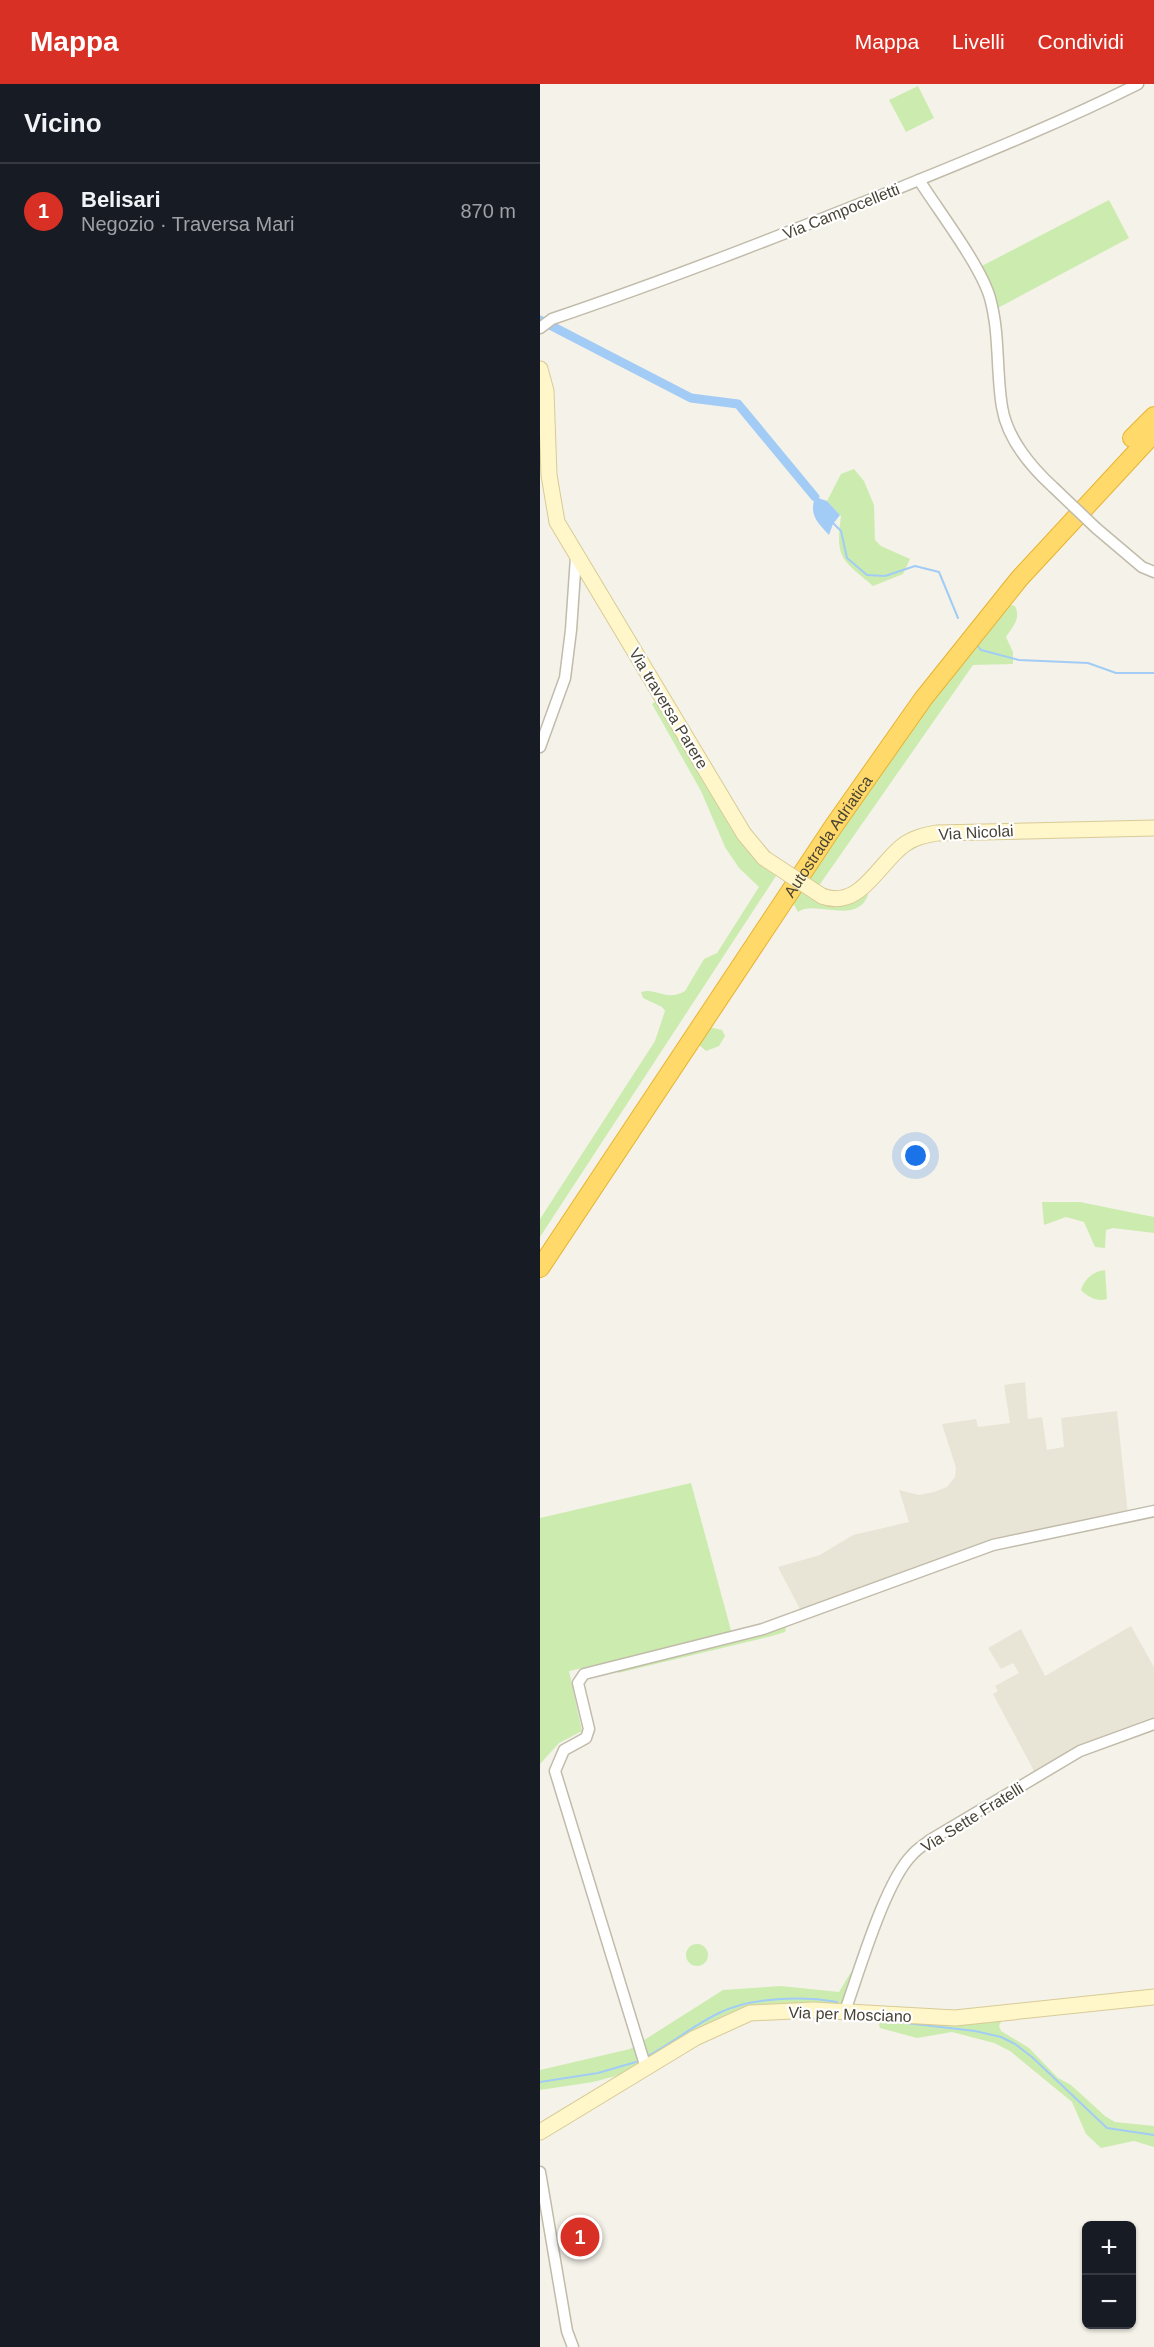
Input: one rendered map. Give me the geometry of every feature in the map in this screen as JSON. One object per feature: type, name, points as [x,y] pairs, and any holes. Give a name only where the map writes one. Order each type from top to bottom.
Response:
[{"type":"highway","name":"Autostrada Adriatica","points":[[540,1247],[820,825],[912,695],[1009,573],[1154,416]]},
{"type":"highway","name":"Autostrada Adriatica","points":[[540,1268],[833,826],[923,699],[1026,571],[1154,433]]},
{"type":"street","name":"Via Campocelletti","points":[[541,327],[552,320],[676,277],[919,180],[1081,113],[1138,84]]},
{"type":"street","points":[[919,180],[987,288],[999,357],[1002,409],[1015,441],[1033,467],[1096,528],[1142,567],[1154,573]]},
{"type":"street","name":"Via traversa Parere","points":[[540,369],[546,391],[551,500],[557,522],[744,834],[764,858],[822,896]]},
{"type":"street","points":[[540,747],[565,678],[572,630],[576,556]]},
{"type":"street","name":"Via Nicolai","points":[[822,896],[838,899],[855,894],[903,845],[916,838],[937,833],[1154,828]]},
{"type":"street","points":[[646,2068],[555,1771],[564,1750],[586,1738],[589,1729],[578,1683],[584,1674],[763,1629],[993,1545],[1154,1511]]},
{"type":"street","name":"Via Sette Fratelli","points":[[845,2011],[899,1872],[912,1855],[930,1840],[1080,1752],[1154,1724]]},
{"type":"street","name":"Via per Mosciano","points":[[540,2132],[695,2038],[750,2013],[813,2010],[955,2018],[1154,1997]]},
{"type":"street","points":[[540,2172],[567,2331],[573,2347]]},
{"type":"shaded area","points":[[1025,1382],[1028,1419],[1042,1417],[1047,1450],[1064,1447],[1061,1418],[1117,1411],[1128,1515],[1038,1533],[802,1613],[778,1567],[820,1555],[853,1535],[909,1522],[899,1490],[919,1495],[934,1492],[947,1487],[955,1477],[956,1468],[942,1424],[976,1419],[978,1427],[1010,1423],[1004,1385]]},
{"type":"shaded area","points":[[1131,1626],[1154,1667],[1154,1721],[1034,1776],[1033,1769],[993,1694],[998,1691],[995,1686],[1019,1673],[1013,1663],[1001,1669],[988,1648],[1021,1629],[1045,1676]]},
{"type":"green space","points":[[918,86],[934,118],[906,132],[889,100]]},
{"type":"green space","points":[[1109,200],[1129,238],[996,309],[978,268]]},
{"type":"green space","points":[[854,469],[864,481],[874,505],[875,540],[881,546],[910,559],[903,574],[873,586],[843,557],[839,542],[841,516],[827,501],[841,474]]},
{"type":"green space","points":[[1007,604],[1015,606],[1017,611],[1015,622],[1006,637],[1013,652],[1013,664],[973,665],[818,887],[808,881],[940,686]]},
{"type":"green space","points":[[659,699],[759,862],[776,876],[540,1237],[540,1219],[655,1041],[665,1011],[662,1007],[643,998],[641,992],[652,991],[672,995],[685,991],[704,959],[717,953],[759,887],[739,868],[725,847],[701,791],[652,704]]},
{"type":"green space","points":[[864,890],[868,895],[862,904],[855,909],[845,911],[814,908],[798,912],[793,903],[801,891],[815,899]]},
{"type":"green space","points":[[709,1027],[722,1030],[725,1036],[719,1046],[706,1051],[697,1043]]},
{"type":"green space","points":[[1042,1202],[1080,1202],[1154,1217],[1154,1233],[1113,1228],[1106,1230],[1105,1248],[1095,1247],[1084,1222],[1066,1217],[1044,1225]]},
{"type":"green space","points":[[1105,1270],[1107,1299],[1100,1300],[1086,1295],[1081,1290],[1084,1282],[1097,1272]]},
{"type":"green space","points":[[691,1483],[732,1634],[569,1671],[582,1731],[559,1743],[540,1764],[540,1518]]},
{"type":"green space","points":[[787,1624],[785,1632],[772,1636],[618,1673],[617,1668]]},
{"type":"green space","points":[[693,1944],[701,1944],[708,1951],[708,1959],[701,1966],[693,1966],[686,1959],[686,1951]]},
{"type":"green space","points":[[851,1972],[856,1974],[844,2002],[831,2006],[763,2008],[639,2070],[593,2082],[540,2090],[540,2070],[630,2049],[723,1990],[781,1986],[839,1992]]},
{"type":"green space","points":[[1003,2018],[999,2026],[1001,2031],[1029,2048],[1058,2078],[1071,2085],[1105,2116],[1115,2122],[1154,2126],[1154,2147],[1134,2141],[1101,2148],[1086,2134],[1072,2102],[1010,2051],[994,2043],[952,2032],[917,2038],[880,2028],[879,2025],[881,2019]]},
{"type":"water","points":[[815,497],[827,501],[840,515],[829,535],[814,514]]},
{"type":"waterway","points":[[540,320],[691,398],[738,404],[815,497]]},
{"type":"waterway","points":[[831,521],[841,531],[847,558],[867,575],[885,576],[915,566],[939,572],[958,618]]},
{"type":"waterway","points":[[977,645],[981,650],[1019,660],[1088,663],[1116,673],[1154,673]]},
{"type":"waterway","points":[[648,2056],[710,2018],[732,2008],[777,1999],[837,2002]]},
{"type":"waterway","points":[[897,2022],[975,2031],[1001,2037],[1032,2057],[1107,2128],[1154,2135]]},
{"type":"waterway","points":[[540,2082],[598,2073],[636,2062]]},
{"type":"place","name":"Belisari","points":[[580,2237]]}]
